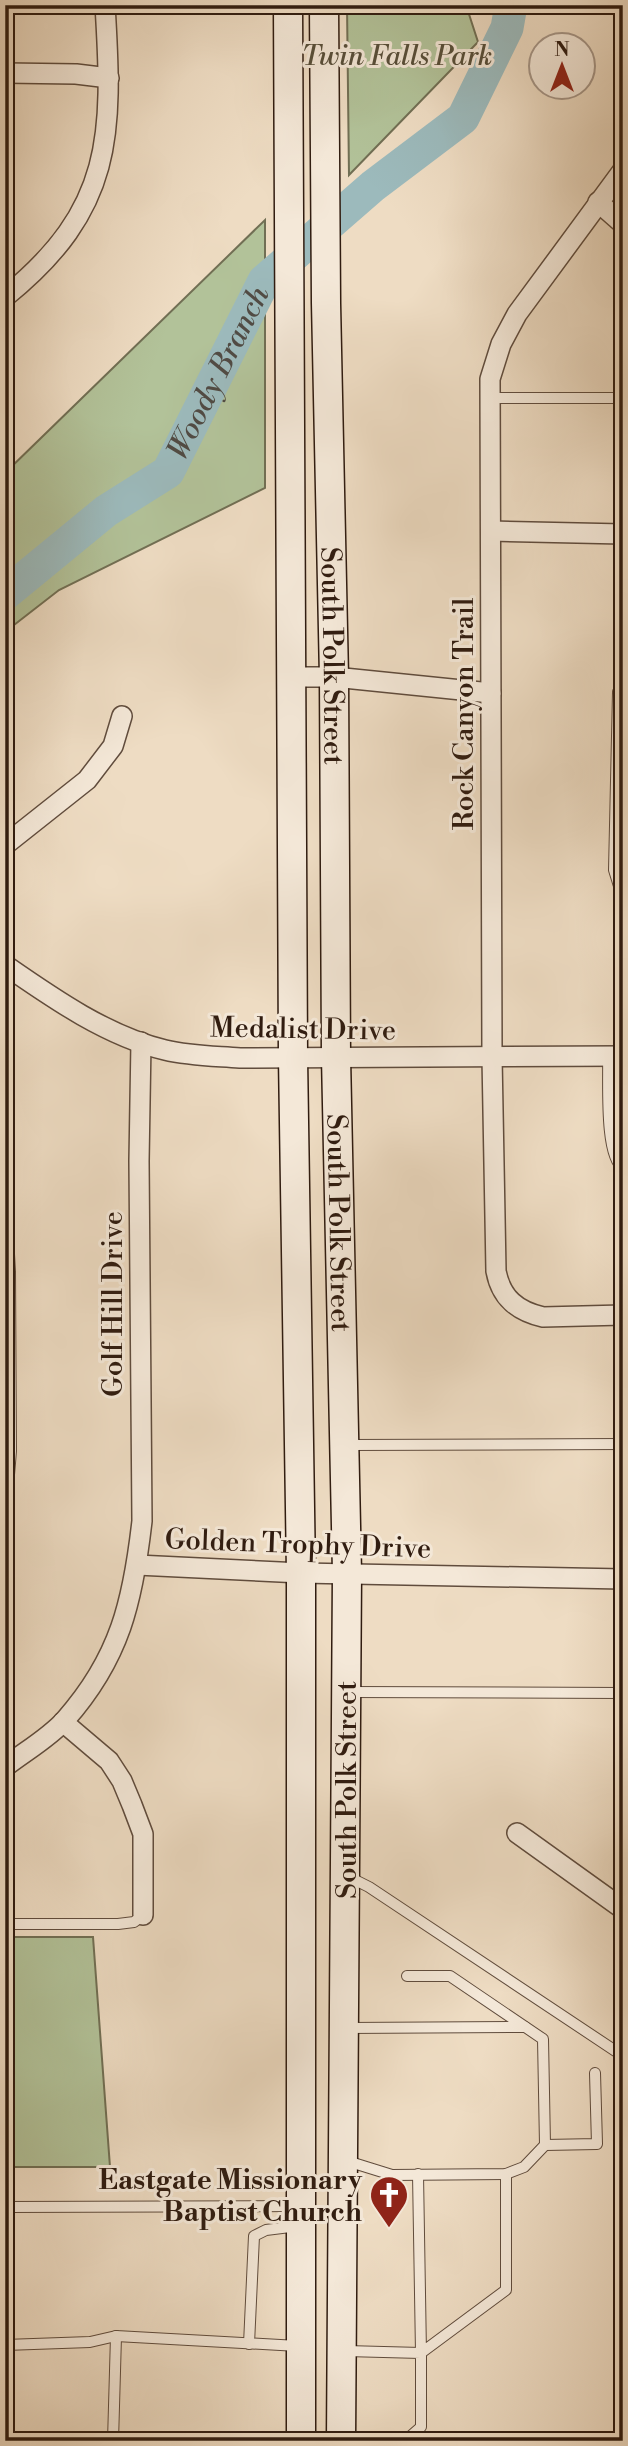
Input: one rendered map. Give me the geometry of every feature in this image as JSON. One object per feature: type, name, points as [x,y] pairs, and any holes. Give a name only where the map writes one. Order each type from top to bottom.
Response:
[{"type":"main road","name":"South Polk Street","points":[[288,5],[293,1057],[301,1573],[301,2441]]},
{"type":"main road","name":"South Polk Street","points":[[324,5],[326,303],[334,677],[336,1057],[347,1573],[341,2441]]},
{"type":"main road","points":[[301,2161],[343,2160]]},
{"type":"main road","points":[[301,2216],[343,2227]]},
{"type":"street","points":[[5,297],[50,256],[86,205],[103,155],[109,78],[105,5]]},
{"type":"street","points":[[5,72],[109,78]]},
{"type":"street","name":"Rock Canyon Trail","points":[[623,170],[517,314],[494,362],[490,379],[492,1057],[496,1271],[498,1285],[505,1296],[516,1306],[543,1317],[623,1315]]},
{"type":"street","points":[[598,202],[623,224]]},
{"type":"street","points":[[491,531],[623,534]]},
{"type":"street","points":[[290,677],[334,677],[491,693]]},
{"type":"street","points":[[5,845],[87,780],[113,746],[122,716]]},
{"type":"street","name":"Medalist Drive","points":[[5,965],[111,1030],[166,1050],[240,1058],[616,1056]]},
{"type":"street","name":"Golf Hill Drive","points":[[137,1565],[142,1521],[139,1161],[141,1042]]},
{"type":"street","name":"Golden Trophy Drive","points":[[5,1767],[63,1722],[110,1657],[125,1616],[137,1565],[301,1573],[623,1579]]},
{"type":"street","points":[[63,1722],[109,1761],[122,1781],[132,1805],[143,1834],[143,1915]]},
{"type":"street","points":[[517,1833],[623,1909]]},
{"type":"lane","points":[[490,398],[623,398]]},
{"type":"lane","points":[[623,685],[618,692],[614,870],[623,899]]},
{"type":"lane","points":[[616,1056],[611,1147],[618,1165],[623,1168]]},
{"type":"lane","points":[[5,1133],[8,1138],[11,1451],[5,1522]]},
{"type":"lane","points":[[344,1445],[623,1444]]},
{"type":"lane","points":[[346,1692],[623,1693]]},
{"type":"lane","points":[[345,1875],[369,1887],[623,2056]]},
{"type":"lane","points":[[5,1924],[118,1924],[134,1922],[143,1915]]},
{"type":"lane","points":[[343,2160],[392,2175],[506,2174],[524,2167],[545,2145],[543,2039],[450,1976],[407,1976]]},
{"type":"lane","points":[[344,2028],[525,2027]]},
{"type":"lane","points":[[545,2145],[597,2144],[595,2073]]},
{"type":"lane","points":[[405,2441],[421,2427],[418,2174]]},
{"type":"lane","points":[[342,2351],[421,2353],[506,2290],[506,2174]]},
{"type":"lane","points":[[5,2207],[301,2216]]},
{"type":"lane","points":[[249,2344],[254,2236],[301,2216]]},
{"type":"lane","points":[[113,2441],[116,2336]]},
{"type":"lane","points":[[5,2345],[90,2342],[116,2336],[301,2347]]},
{"type":"green space","name":"Twin Falls Park","points":[[347,5],[466,5],[478,42],[349,175]]},
{"type":"green space","points":[[265,220],[265,488],[59,590],[5,632],[5,473]]},
{"type":"green space","points":[[5,1937],[93,1937],[110,2167],[5,2167]]},
{"type":"waterway","name":"Woody Branch","points":[[5,594],[106,511],[168,472],[264,281],[373,186],[463,118],[507,28],[511,5]]},
{"type":"place","name":"Eastgate Missionary Baptist Church","points":[[389,2229]]}]
